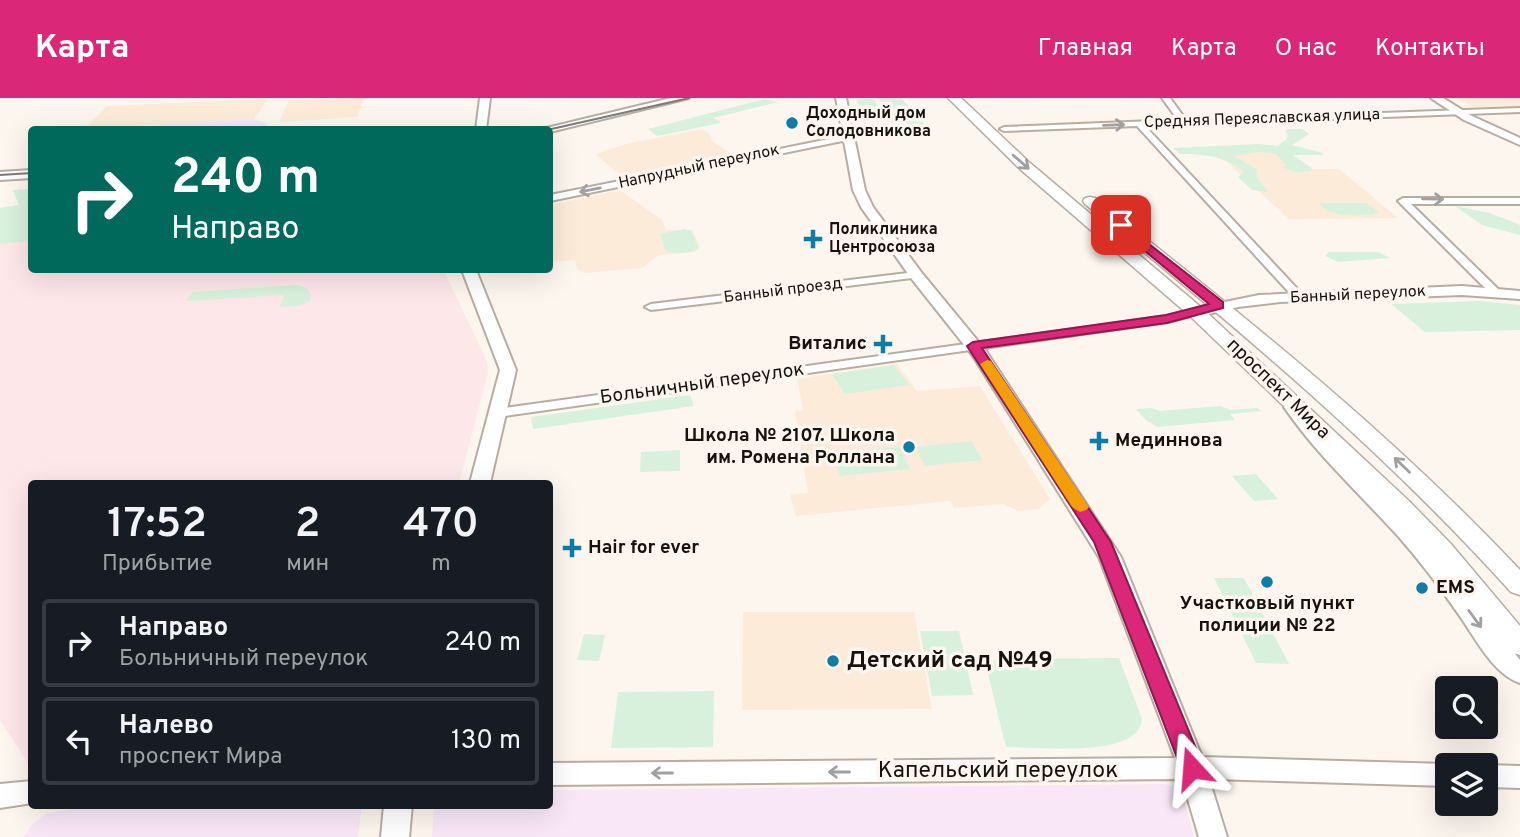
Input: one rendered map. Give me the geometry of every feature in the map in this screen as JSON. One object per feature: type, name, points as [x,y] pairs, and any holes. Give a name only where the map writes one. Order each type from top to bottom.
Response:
[{"type":"main road","name":"проспект Мира","points":[[954,98],[1020,161],[1196,312],[1290,399],[1425,533],[1520,645]]},
{"type":"main road","name":"проспект Мира","points":[[972,98],[1004,130],[1219,305],[1371,436],[1451,512],[1520,586]]},
{"type":"street","points":[[482,126],[485,98]]},
{"type":"street","points":[[553,128],[684,98]]},
{"type":"street","points":[[841,98],[863,201],[916,275],[973,346],[1102,542],[1192,768],[1213,837]]},
{"type":"street","points":[[1166,98],[1184,123]]},
{"type":"street","points":[[1436,98],[1520,142]]},
{"type":"street","name":"Средняя Переяславская улица","points":[[1004,130],[1456,110],[1520,110]]},
{"type":"street","points":[[1139,124],[1300,298]]},
{"type":"street","name":"Напрудный переулок","points":[[553,197],[849,137]]},
{"type":"street","points":[[0,176],[28,174]]},
{"type":"street","points":[[1494,291],[1403,201],[1520,201]]},
{"type":"street","points":[[470,273],[474,289],[507,363],[507,380],[482,480]]},
{"type":"street","name":"Банный проезд","points":[[651,307],[916,275]]},
{"type":"street","name":"Банный переулок","points":[[1196,312],[1219,305],[1300,298],[1494,291],[1520,295]]},
{"type":"street","name":"Больничный переулок","points":[[498,413],[1167,319],[1196,312]]},
{"type":"street","points":[[1290,399],[1296,416],[1405,531],[1441,573],[1506,662],[1520,674]]},
{"type":"street","name":"Капельский переулок","points":[[553,774],[1192,768],[1435,775]]},
{"type":"street","points":[[1498,777],[1520,778]]},
{"type":"street","points":[[0,796],[28,792]]},
{"type":"street","points":[[395,837],[398,809]]},
{"type":"shaded area","points":[[364,98],[357,117],[279,122],[289,100]]},
{"type":"shaded area","points":[[1454,98],[1520,98],[1520,107],[1474,107]]},
{"type":"shaded area","points":[[268,99],[254,119],[87,126],[107,106]]},
{"type":"shaded area","points":[[254,119],[268,124],[159,126]]},
{"type":"shaded area","points":[[702,129],[710,134],[712,141],[732,154],[622,176],[595,154],[630,143]]},
{"type":"shaded area","points":[[1282,151],[1304,169],[1339,169],[1398,218],[1289,219],[1216,152]]},
{"type":"shaded area","points":[[28,189],[28,273],[445,273],[487,362],[488,373],[460,480],[28,480],[28,763],[0,720],[0,208],[19,205],[13,190]]},
{"type":"shaded area","points":[[620,190],[662,220],[666,230],[692,230],[700,248],[694,252],[659,255],[642,268],[586,273],[577,270],[575,260],[553,262],[553,204]]},
{"type":"shaded area","name":"Школа № 2107. Школа им. Ромена Роллана","points":[[897,364],[917,391],[980,386],[1050,499],[1039,509],[1018,511],[1003,504],[954,508],[950,501],[796,516],[790,495],[808,493],[795,411],[803,410],[797,379]]},
{"type":"shaded area","name":"Детский сад №49","points":[[743,612],[914,612],[932,709],[742,710]]},
{"type":"shaded area","points":[[1164,784],[1172,786],[1183,796],[1194,837],[432,837],[434,809],[553,809],[553,790]]},
{"type":"shaded area","points":[[74,809],[362,809],[358,837],[23,837],[33,824],[47,813]]},
{"type":"green space","points":[[879,98],[901,98],[931,131],[897,133],[889,118],[855,117],[855,110],[861,109],[856,99],[874,99],[879,109],[884,109]]},
{"type":"green space","points":[[765,99],[778,102],[713,118],[721,122],[716,124],[657,136],[648,129]]},
{"type":"green space","points":[[1302,129],[1309,134],[1292,145],[1322,153],[1323,155],[1293,155],[1312,168],[1311,171],[1295,172],[1282,167],[1287,166],[1276,154],[1259,152],[1233,156],[1257,169],[1256,176],[1268,192],[1252,190],[1238,177],[1244,172],[1230,162],[1206,155],[1180,154],[1173,148],[1258,144],[1280,146],[1288,136],[1285,131]]},
{"type":"green space","points":[[28,189],[28,241],[0,244],[0,208],[19,205],[13,190]]},
{"type":"green space","points":[[1319,203],[1366,203],[1380,213],[1339,214],[1331,212]]},
{"type":"green space","points":[[1455,206],[1490,213],[1520,225],[1520,235],[1482,225]]},
{"type":"green space","points":[[685,229],[691,231],[698,248],[683,253],[666,251],[660,234]]},
{"type":"green space","points":[[1329,252],[1378,252],[1390,258],[1338,262],[1325,256]]},
{"type":"green space","points":[[298,285],[306,288],[311,295],[310,301],[299,306],[280,307],[284,295],[186,301],[192,292]]},
{"type":"green space","points":[[1479,301],[1520,305],[1520,330],[1425,332],[1391,304]]},
{"type":"green space","points":[[894,365],[909,385],[845,394],[832,374]]},
{"type":"green space","points":[[690,395],[694,406],[533,429],[531,417]]},
{"type":"green space","points":[[1220,406],[1231,410],[1258,408],[1261,411],[1230,414],[1235,420],[1157,427],[1136,409],[1151,408],[1160,411]]},
{"type":"green space","points":[[971,441],[982,460],[925,466],[915,447]]},
{"type":"green space","points":[[900,447],[910,469],[840,476],[832,453]]},
{"type":"green space","points":[[680,450],[680,471],[640,472],[641,452]]},
{"type":"green space","points":[[1256,474],[1278,499],[1254,501],[1232,476]]},
{"type":"green space","points":[[1214,578],[1244,578],[1289,664],[1256,663]]},
{"type":"green space","points":[[920,631],[959,631],[973,695],[932,696]]},
{"type":"green space","points":[[584,634],[605,635],[599,661],[577,660]]},
{"type":"green space","points":[[1119,658],[1142,719],[1137,732],[1124,740],[1085,748],[1006,747],[986,666],[997,659]]},
{"type":"green space","points":[[714,691],[713,747],[611,748],[618,692]]},
{"type":"tram line","points":[[553,129],[689,98]]},
{"type":"tram line","points":[[0,175],[28,173]]},
{"type":"slow traffic","points":[[987,364],[1080,507]]},
{"type":"place","name":"Доходный дом Солодовникова","points":[[792,123]]},
{"type":"place","name":"Поликлиника Центросоюза","points":[[813,239]]},
{"type":"place","name":"Виталис","points":[[883,344]]},
{"type":"place","name":"Мединнова","points":[[1099,441]]},
{"type":"place","name":"Школа № 2107. Школа им. Ромена Роллана","points":[[909,447]]},
{"type":"place","name":"Hair for ever","points":[[572,548]]},
{"type":"place","name":"Участковый пункт полиции № 22","points":[[1267,582]]},
{"type":"place","name":"EMS","points":[[1422,588]]},
{"type":"place","name":"Детский сад №49","points":[[833,661]]},
{"type":"route","points":[[1121,225],[1219,305],[1167,319],[973,346],[1091,523],[1110,557],[1192,768]]}]
